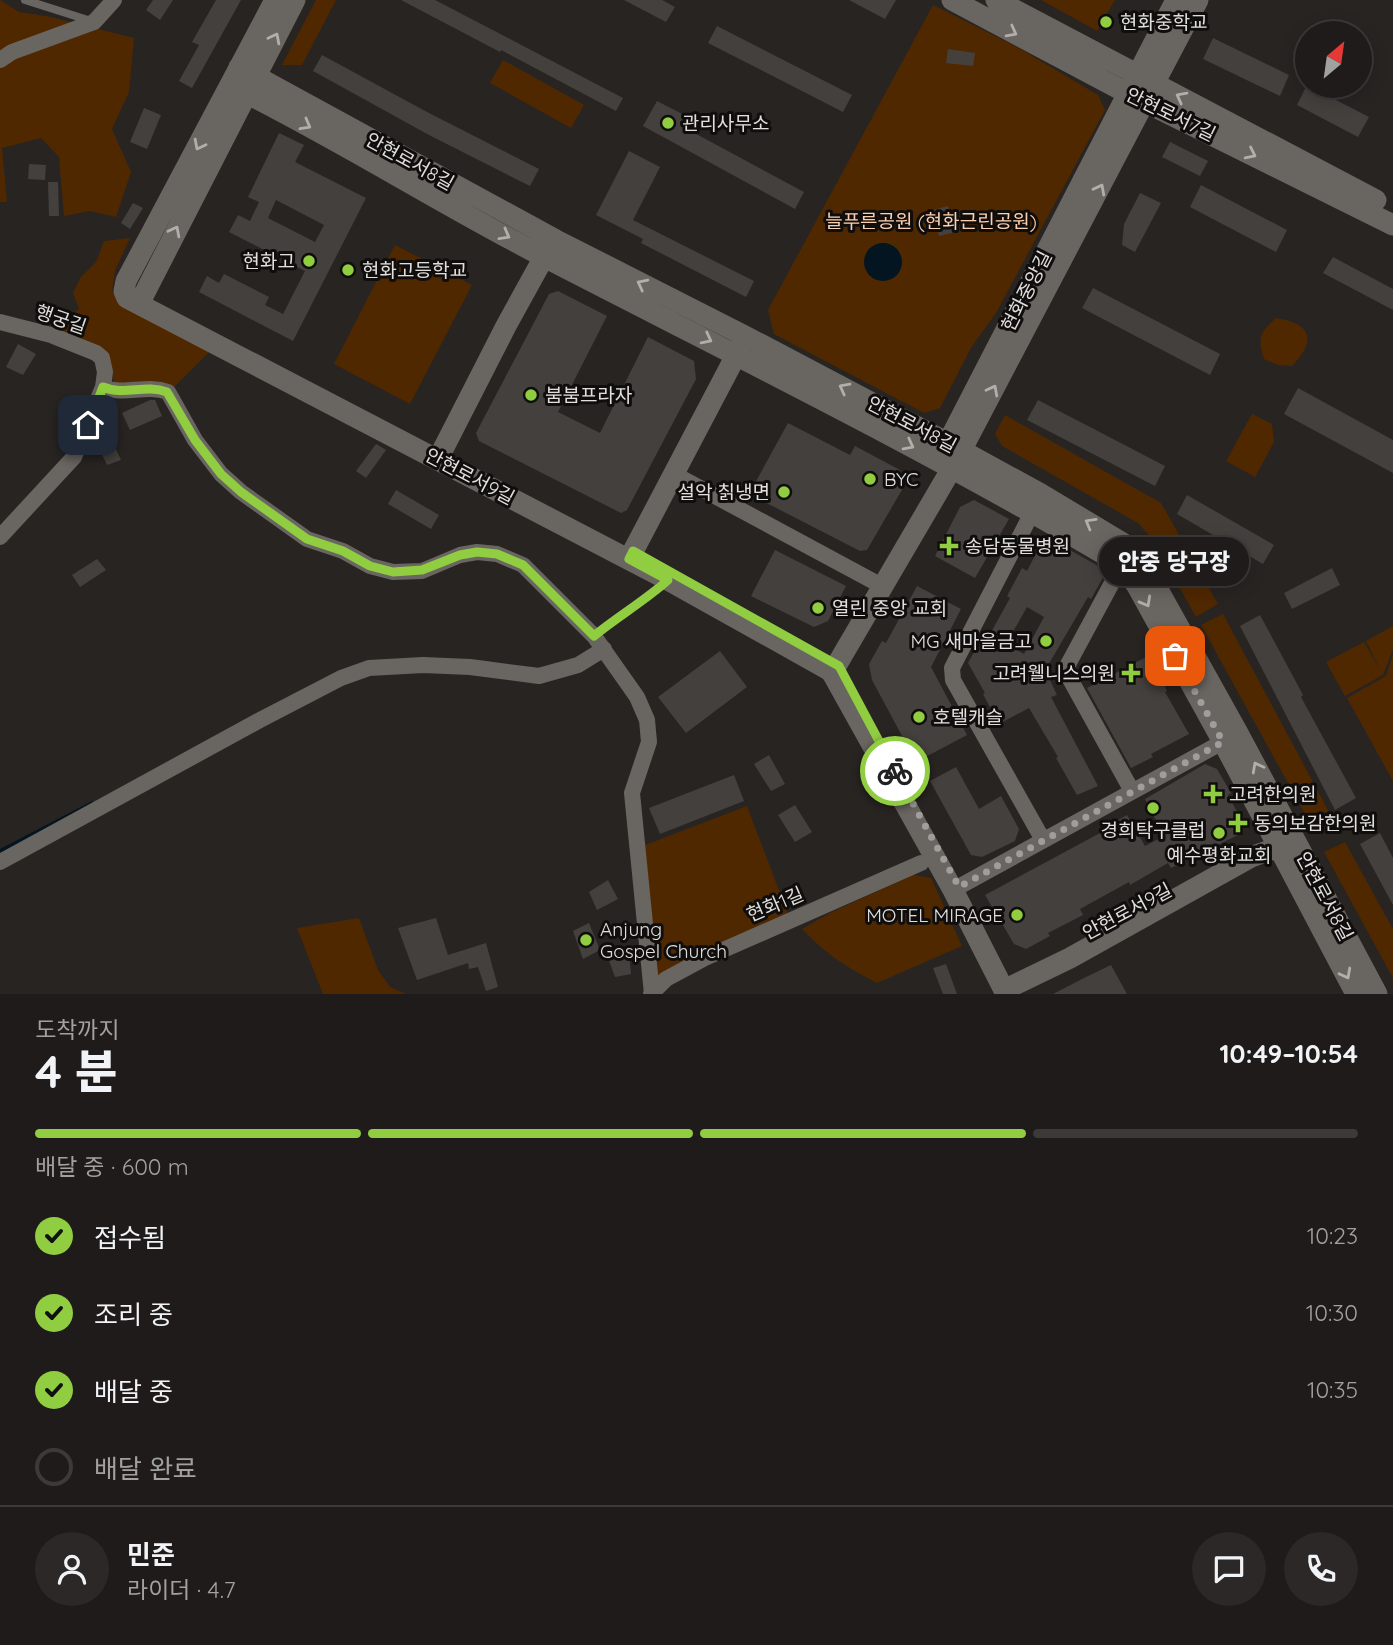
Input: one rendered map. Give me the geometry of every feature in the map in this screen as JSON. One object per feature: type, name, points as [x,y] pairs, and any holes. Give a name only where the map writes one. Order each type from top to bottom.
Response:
[{"type":"street","points":[[0,60],[12,52],[94,22],[114,0]]},
{"type":"street","points":[[243,80],[275,0]]},
{"type":"street","points":[[243,80],[295,0]]},
{"type":"street","name":"안현로서7길","points":[[951,0],[1127,93]]},
{"type":"street","name":"안현로서7길","points":[[996,0],[1393,225]]},
{"type":"street","name":"현화중앙길","points":[[832,667],[950,456],[1127,93],[1147,86],[1176,0]]},
{"type":"street","points":[[950,456],[1147,86],[1198,0]]},
{"type":"street","name":"안현로서8길","points":[[243,80],[544,257],[741,345]]},
{"type":"street","name":"안현로서8길","points":[[243,80],[555,240],[741,345],[1037,503],[1126,557],[1137,586],[1231,738],[1284,837],[1377,994]]},
{"type":"street","name":"안현로서9길","points":[[243,80],[136,292],[631,555],[832,667]]},
{"type":"street","name":"안현로서7길","points":[[1147,86],[1393,209]]},
{"type":"street","points":[[441,455],[544,257]]},
{"type":"street","name":"행궁길","points":[[0,322],[51,335],[96,353],[102,358],[105,372],[103,387]]},
{"type":"street","points":[[631,555],[741,345]]},
{"type":"street","points":[[0,537],[74,457],[103,387],[116,392],[156,388],[167,392],[195,440],[221,474],[241,492],[307,539],[343,551],[370,566],[393,572],[422,570],[460,555],[477,552],[497,554],[523,565],[599,642],[638,697],[647,719],[649,742],[632,793],[652,994]]},
{"type":"street","points":[[674,474],[877,583]]},
{"type":"street","points":[[1037,503],[952,668],[953,680],[1043,840]]},
{"type":"street","name":"안현로서9길","points":[[631,555],[668,580],[832,667]]},
{"type":"street","points":[[1126,557],[1065,670],[1132,791]]},
{"type":"street","points":[[0,862],[260,720],[360,671],[369,668],[423,665],[470,667],[539,676],[578,665],[599,642]]},
{"type":"street","points":[[832,667],[956,889],[1006,986]]},
{"type":"street","points":[[956,889],[1231,738]]},
{"type":"street","name":"안현로서8길","points":[[1284,837],[1356,994]]},
{"type":"street","name":"안현로서9길","points":[[1006,986],[1128,912],[1284,837]]},
{"type":"street","name":"현화1길","points":[[652,994],[666,979],[705,958],[921,863]]},
{"type":"lane","points":[[25,0],[94,22]]},
{"type":"lane","points":[[599,642],[612,621],[668,580]]},
{"type":"green space","points":[[0,0],[19,12],[51,17],[134,38],[129,92],[112,129],[131,172],[116,217],[90,211],[64,216],[59,157],[41,138],[2,148],[7,202],[0,202]]},
{"type":"green space","points":[[316,0],[336,0],[302,65],[282,65]]},
{"type":"green space","points":[[1041,0],[1115,0],[1097,31]]},
{"type":"green space","name":"늘푸른공원 (현화근린공원)","points":[[933,5],[1017,47],[1098,95],[1105,110],[996,313],[972,346],[940,408],[924,413],[774,334],[768,310]]},
{"type":"green space","points":[[503,60],[584,105],[571,128],[490,83]]},
{"type":"green space","points":[[130,238],[115,271],[112,291],[146,318],[211,350],[173,388],[142,381],[115,386],[108,356],[63,333],[62,323],[79,309],[73,293],[81,277],[96,262],[104,241]]},
{"type":"green space","points":[[395,245],[472,285],[410,404],[334,364]]},
{"type":"green space","points":[[1276,318],[1297,324],[1307,334],[1305,348],[1292,366],[1278,365],[1264,359],[1261,336]]},
{"type":"green space","points":[[1252,414],[1272,424],[1274,442],[1255,477],[1226,461]]},
{"type":"green space","points":[[1005,415],[1161,503],[1218,604],[1196,617],[1152,539],[1138,523],[1002,446],[995,434]]},
{"type":"green space","points":[[1223,614],[1329,812],[1305,814],[1201,625]]},
{"type":"green space","points":[[1393,626],[1393,649],[1383,675],[1345,696],[1326,662],[1364,642],[1380,670],[1366,641]]},
{"type":"green space","points":[[1393,655],[1393,781],[1347,698],[1386,676]]},
{"type":"green space","points":[[747,806],[788,914],[716,945],[655,977],[640,847]]},
{"type":"green space","points":[[1345,842],[1393,929],[1393,978],[1324,852]]},
{"type":"green space","points":[[913,875],[931,878],[962,946],[877,983],[837,959],[802,929],[830,913]]},
{"type":"green space","points":[[359,918],[378,970],[390,987],[406,994],[323,994],[297,928]]},
{"type":"water","points":[[883,243],[896,249],[902,262],[896,275],[883,281],[870,275],[864,262],[870,249]]},
{"type":"building","points":[[153,0],[173,0],[160,20],[146,10]]},
{"type":"building","points":[[216,0],[241,0],[192,88],[179,81],[199,45],[192,42]]},
{"type":"building","points":[[401,0],[435,0],[623,98],[616,111]]},
{"type":"building","points":[[624,0],[662,0],[675,7],[666,22]]},
{"type":"building","points":[[849,0],[896,0],[885,19]]},
{"type":"building","points":[[717,26],[852,95],[843,112],[708,43]]},
{"type":"building","points":[[1213,38],[1289,75],[1280,96],[1203,59]]},
{"type":"building","points":[[948,49],[975,53],[973,66],[946,63]]},
{"type":"building","points":[[322,55],[539,169],[530,186],[429,135],[313,71]]},
{"type":"building","points":[[1300,98],[1332,98],[1369,117],[1358,137],[1297,105]]},
{"type":"building","points":[[657,101],[692,119],[687,129],[804,192],[795,209],[643,126]]},
{"type":"building","points":[[144,108],[161,115],[147,149],[130,142]]},
{"type":"building","name":"현화고","points":[[279,133],[304,145],[295,162],[366,198],[293,341],[199,292],[207,276],[219,283],[224,274],[269,297],[265,305],[283,314],[305,271],[229,232],[238,215],[250,221],[259,202],[248,197]],"holes":[[[276,200],[324,225],[315,242],[268,218]]]},
{"type":"building","points":[[1170,142],[1208,161],[1200,176],[1162,157]]},
{"type":"building","points":[[629,151],[660,167],[633,220],[754,281],[746,297],[641,243],[643,239],[596,215]]},
{"type":"building","points":[[29,164],[46,165],[45,180],[28,179]]},
{"type":"building","points":[[48,182],[58,182],[59,216],[49,216]]},
{"type":"building","points":[[1201,185],[1287,230],[1276,252],[1190,207]]},
{"type":"building","points":[[1140,193],[1161,203],[1135,252],[1122,245],[1124,224]]},
{"type":"building","points":[[133,203],[143,208],[130,229],[121,223]]},
{"type":"building","points":[[948,206],[950,213],[954,212],[956,232],[939,236],[933,210]]},
{"type":"building","points":[[1333,257],[1393,289],[1393,310],[1323,273]]},
{"type":"building","points":[[1093,288],[1220,354],[1210,375],[1082,308]]},
{"type":"building","name":"붐붐프라자","points":[[558,291],[607,316],[558,412],[600,433],[648,337],[694,361],[696,379],[627,510],[621,513],[479,441],[476,433],[549,294]]},
{"type":"building","points":[[18,344],[36,354],[23,375],[6,367]]},
{"type":"building","points":[[1298,388],[1393,440],[1393,473],[1284,414]]},
{"type":"building","points":[[155,400],[162,416],[130,430],[122,413]]},
{"type":"building","points":[[1038,400],[1165,466],[1155,486],[1027,420]]},
{"type":"building","points":[[788,423],[850,455],[855,446],[900,470],[903,488],[867,550],[860,551],[749,494]]},
{"type":"building","points":[[111,439],[121,460],[107,465],[97,444]]},
{"type":"building","points":[[376,444],[386,450],[366,478],[356,471]]},
{"type":"building","points":[[396,490],[439,515],[431,529],[388,504]]},
{"type":"building","points":[[1187,495],[1274,545],[1263,564],[1177,514]]},
{"type":"building","points":[[974,500],[1009,519],[975,578],[935,556],[960,507]]},
{"type":"building","points":[[1045,536],[1100,567],[1105,574],[1091,599],[1088,597],[1047,667],[1052,669],[1048,676],[1057,695],[1051,697],[1098,786],[1077,795],[1029,708],[999,724],[968,663],[979,643],[984,645],[1010,598],[1007,596],[1022,568],[1027,571]],"holes":[[[1027,607],[1044,617],[1024,654],[1006,644]]]},
{"type":"building","points":[[775,550],[846,586],[828,621],[814,627],[751,596]]},
{"type":"building","points":[[97,559],[106,570],[80,587],[72,575]]},
{"type":"building","points":[[1332,568],[1340,585],[1292,609],[1284,593]]},
{"type":"building","points":[[917,586],[961,609],[931,667],[967,735],[916,762],[872,680],[869,664],[882,641],[886,643]]},
{"type":"building","points":[[1260,615],[1356,798],[1335,810],[1240,626]]},
{"type":"building","points":[[720,651],[747,687],[686,733],[658,697]]},
{"type":"building","points":[[1150,655],[1167,691],[1165,692],[1189,734],[1131,768],[1087,688]]},
{"type":"building","points":[[769,755],[785,784],[771,791],[754,764]]},
{"type":"building","points":[[1205,764],[1217,769],[1231,793],[1228,795],[1243,823],[1236,836],[1171,868],[1168,863],[1130,885],[1129,882],[1080,909],[1083,915],[1048,933],[1050,936],[1026,949],[1014,944],[985,895],[1100,833],[1099,831],[1127,815],[1145,846],[1164,836],[1145,799]]},
{"type":"building","points":[[956,767],[979,809],[1001,796],[1019,829],[1015,841],[982,857],[971,855],[930,781]]},
{"type":"building","points":[[734,775],[744,801],[660,834],[649,808]]},
{"type":"building","points":[[795,805],[812,832],[795,842],[778,815]]},
{"type":"building","points":[[1380,833],[1393,858],[1393,905],[1360,844]]},
{"type":"building","points":[[608,880],[618,899],[597,910],[589,892]]},
{"type":"building","points":[[436,918],[448,955],[486,943],[498,987],[486,991],[478,967],[469,969],[468,963],[417,980],[398,928]]},
{"type":"building","name":"Anjung Gospel Church","points":[[589,923],[600,950],[583,959],[573,931]]},
{"type":"building","points":[[629,953],[631,974],[615,977],[608,958]]},
{"type":"building","points":[[946,964],[957,994],[943,994],[933,968]]},
{"type":"building","points":[[1111,965],[1127,994],[1053,994],[1084,978]]},
{"type":"waterway","points":[[0,851],[92,803]]},
{"type":"way so far","points":[[895,771],[959,887],[1223,742],[1175,656]]},
{"type":"place","name":"현화중학교","points":[[1106,22]]},
{"type":"place","name":"관리사무소","points":[[668,123]]},
{"type":"place","name":"현화고","points":[[309,261]]},
{"type":"place","name":"현화고등학교","points":[[348,270]]},
{"type":"place","name":"붐붐프라자","points":[[531,395]]},
{"type":"place","name":"BYC","points":[[870,479]]},
{"type":"place","name":"설악 칡냉면","points":[[784,492]]},
{"type":"place","name":"송담동물병원","points":[[949,546]]},
{"type":"place","name":"열린 중앙 교회","points":[[818,608]]},
{"type":"place","name":"MG 새마을금고","points":[[1046,641]]},
{"type":"place","name":"안중 당구장","points":[[1175,656]]},
{"type":"place","name":"고려웰니스의원","points":[[1131,673]]},
{"type":"place","name":"호텔캐슬","points":[[919,717]]},
{"type":"place","name":"고려한의원","points":[[1213,794]]},
{"type":"place","name":"경희탁구클럽","points":[[1153,808]]},
{"type":"place","name":"동의보감한의원","points":[[1238,823]]},
{"type":"place","name":"예수평화교회","points":[[1219,833]]},
{"type":"place","name":"MOTEL MIRAGE","points":[[1017,915]]},
{"type":"place","name":"Anjung Gospel Church","points":[[586,940]]},
{"type":"route","points":[[88,425],[103,387],[116,392],[156,388],[167,392],[195,440],[221,474],[241,492],[307,539],[357,557],[370,566],[393,572],[422,570],[460,555],[477,552],[497,554],[523,565],[594,636],[668,580],[629,559],[633,551],[839,666],[895,771]]}]
